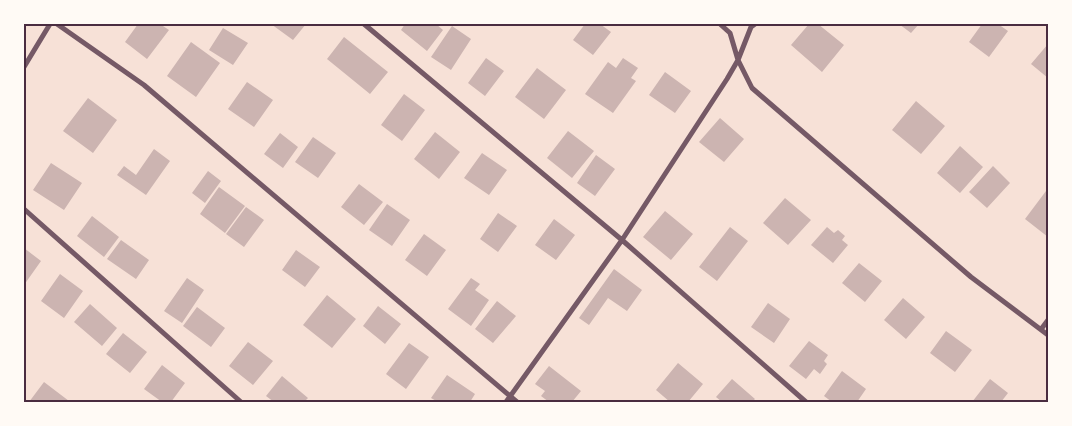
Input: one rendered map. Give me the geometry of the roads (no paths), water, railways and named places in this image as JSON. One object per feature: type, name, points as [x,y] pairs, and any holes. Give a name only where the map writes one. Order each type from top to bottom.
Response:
[{"type":"street","points":[[24,67],[50,24]]},
{"type":"street","points":[[57,24],[144,85],[517,402]]},
{"type":"street","points":[[364,24],[622,240],[806,402]]},
{"type":"street","points":[[720,24],[730,33],[738,60],[752,88],[971,277],[1042,328],[1048,335]]},
{"type":"street","points":[[506,402],[622,240],[727,79],[738,60],[751,27],[755,24]]},
{"type":"street","points":[[24,209],[242,402]]},
{"type":"street","points":[[1042,328],[1048,320]]}]
